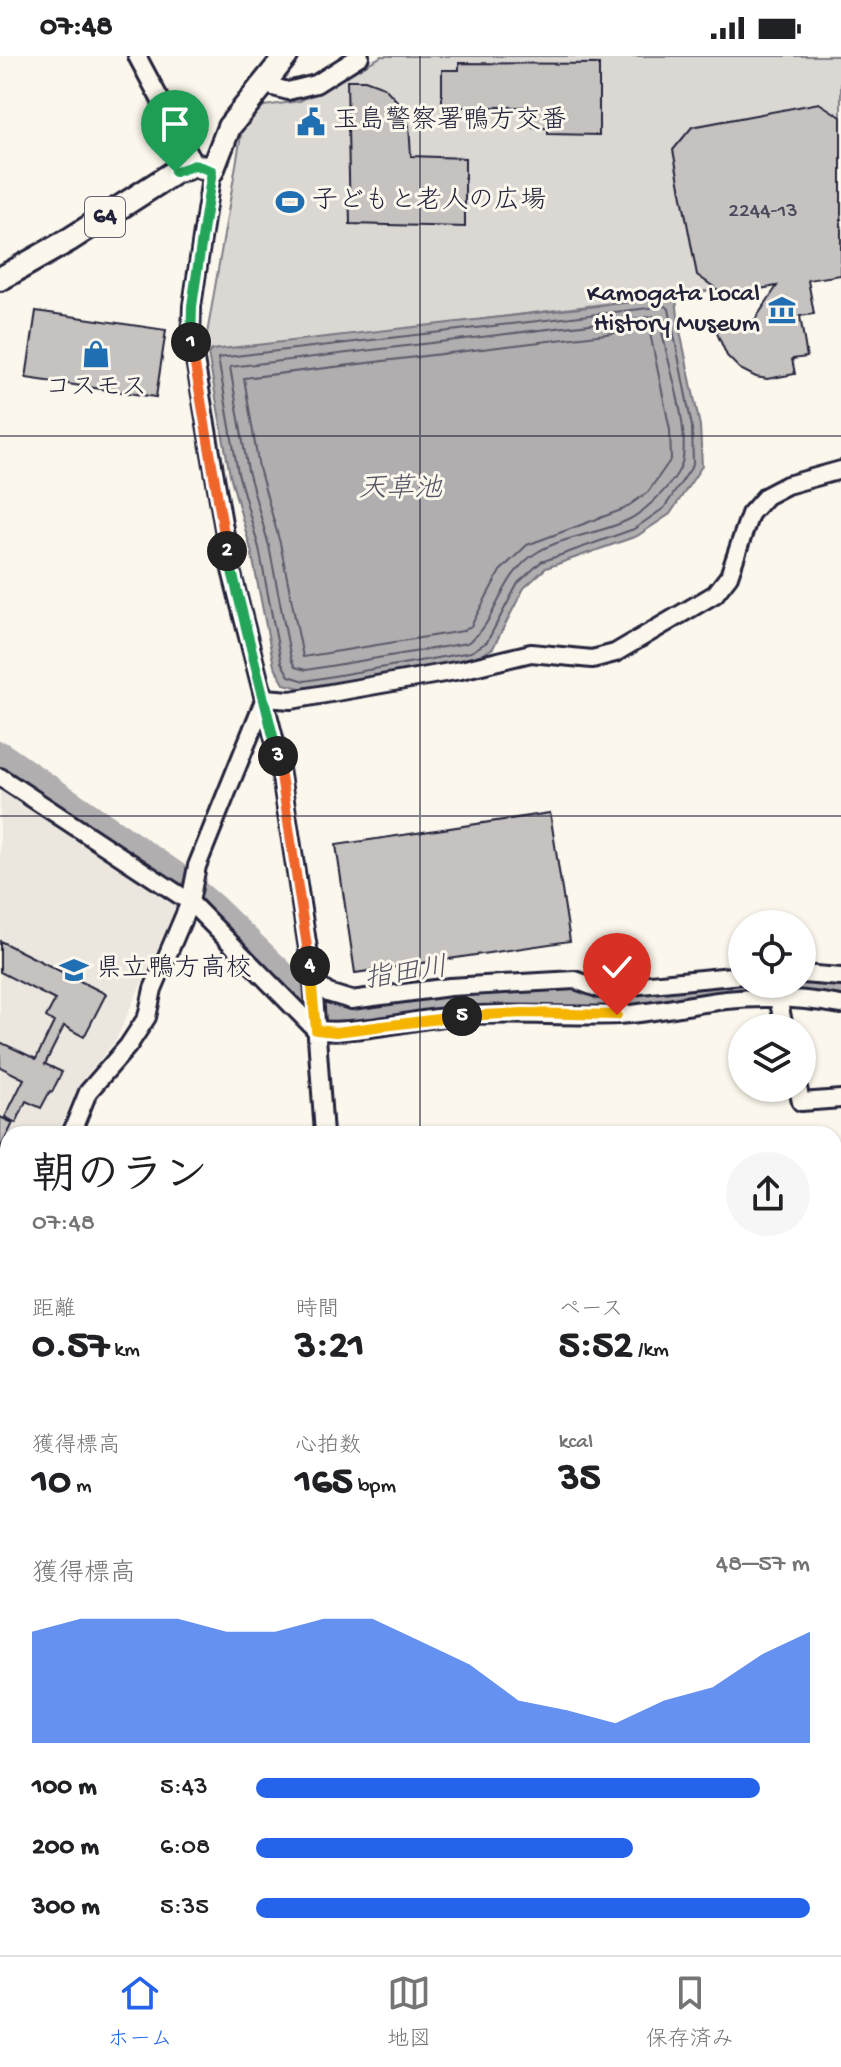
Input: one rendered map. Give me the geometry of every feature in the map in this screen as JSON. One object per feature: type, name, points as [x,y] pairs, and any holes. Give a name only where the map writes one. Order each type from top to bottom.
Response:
[{"type":"main road","points":[[204,168],[229,127],[286,56]]},
{"type":"main road","name":"64","points":[[0,279],[69,240],[175,172],[204,168]]},
{"type":"street","points":[[137,56],[204,168],[191,337],[231,570],[277,750],[313,981],[323,1126]]},
{"type":"street","points":[[262,84],[288,91],[316,84],[360,56]]},
{"type":"street","points":[[265,698],[291,700],[461,670],[531,653],[592,659],[615,653],[715,594],[729,576],[750,514],[766,496],[787,485],[841,470]]},
{"type":"street","points":[[74,1126],[88,1092],[128,1046],[147,1017],[153,989],[190,902],[197,866],[265,698]]},
{"type":"street","points":[[0,777],[190,902],[316,1030],[336,1032],[467,1016],[523,1013],[617,1015],[760,998]]},
{"type":"street","points":[[816,975],[841,977]]},
{"type":"street","points":[[313,981],[328,993],[351,1000],[450,987],[575,980],[600,989],[728,976]]},
{"type":"street","points":[[786,998],[841,1005]]},
{"type":"street","points":[[816,1101],[841,1099]]},
{"type":"shaded area","points":[[382,56],[841,56],[841,274],[208,354],[207,334],[243,124],[264,106],[300,101]]},
{"type":"shaded area","name":"県立鴨方高校","points":[[0,782],[179,900],[116,1040],[83,1080],[61,1126],[0,1126]]},
{"type":"water","name":"天草池","points":[[676,297],[700,426],[702,466],[670,514],[637,536],[546,568],[524,588],[493,648],[473,660],[304,689],[284,684],[274,666],[251,550],[230,475],[208,354],[212,350]]},
{"type":"building","points":[[459,63],[599,64],[599,135],[548,134],[548,128],[533,128],[533,107],[442,107],[442,70],[459,70]]},
{"type":"building","points":[[347,80],[365,80],[384,87],[399,103],[409,125],[411,156],[465,158],[465,227],[350,224]]},
{"type":"building","points":[[819,103],[841,117],[841,275],[808,280],[814,314],[800,316],[807,357],[792,359],[795,374],[767,379],[756,377],[740,369],[727,356],[716,331],[752,324],[777,286],[725,295],[697,275],[673,150],[692,127]]},
{"type":"building","name":"コスモス","points":[[36,311],[166,330],[156,397],[26,378]]},
{"type":"building","points":[[550,813],[570,941],[355,973],[336,845]]},
{"type":"building","points":[[0,941],[106,994],[84,1037],[64,1026],[45,1064],[62,1072],[41,1108],[26,1101],[16,1123],[5,1117],[24,1079],[0,1067],[0,1042],[36,1059],[54,1022],[46,1017],[55,1000],[0,972]]},
{"type":"building","points":[[0,1117],[13,1123],[12,1126],[0,1126]]},
{"type":"waterway","name":"指田川","points":[[0,754],[175,874],[285,976],[344,1017],[480,995],[611,1001],[728,986]]},
{"type":"waterway","name":"指田川","points":[[816,987],[841,992]]},
{"type":"place","name":"玉島警察署鴨方交番","points":[[311,122]]},
{"type":"place","name":"子どもと老人の広場","points":[[290,202]]},
{"type":"place","name":"Kamogata Local History Museum","points":[[782,310]]},
{"type":"place","name":"コスモス","points":[[96,354]]},
{"type":"place","name":"県立鴨方高校","points":[[74,970]]},
{"type":"route","points":[[175,172],[195,165],[212,171],[192,306],[191,337],[231,570],[277,750],[313,981],[316,1030],[336,1032],[453,1017],[523,1013],[617,1015]]}]
